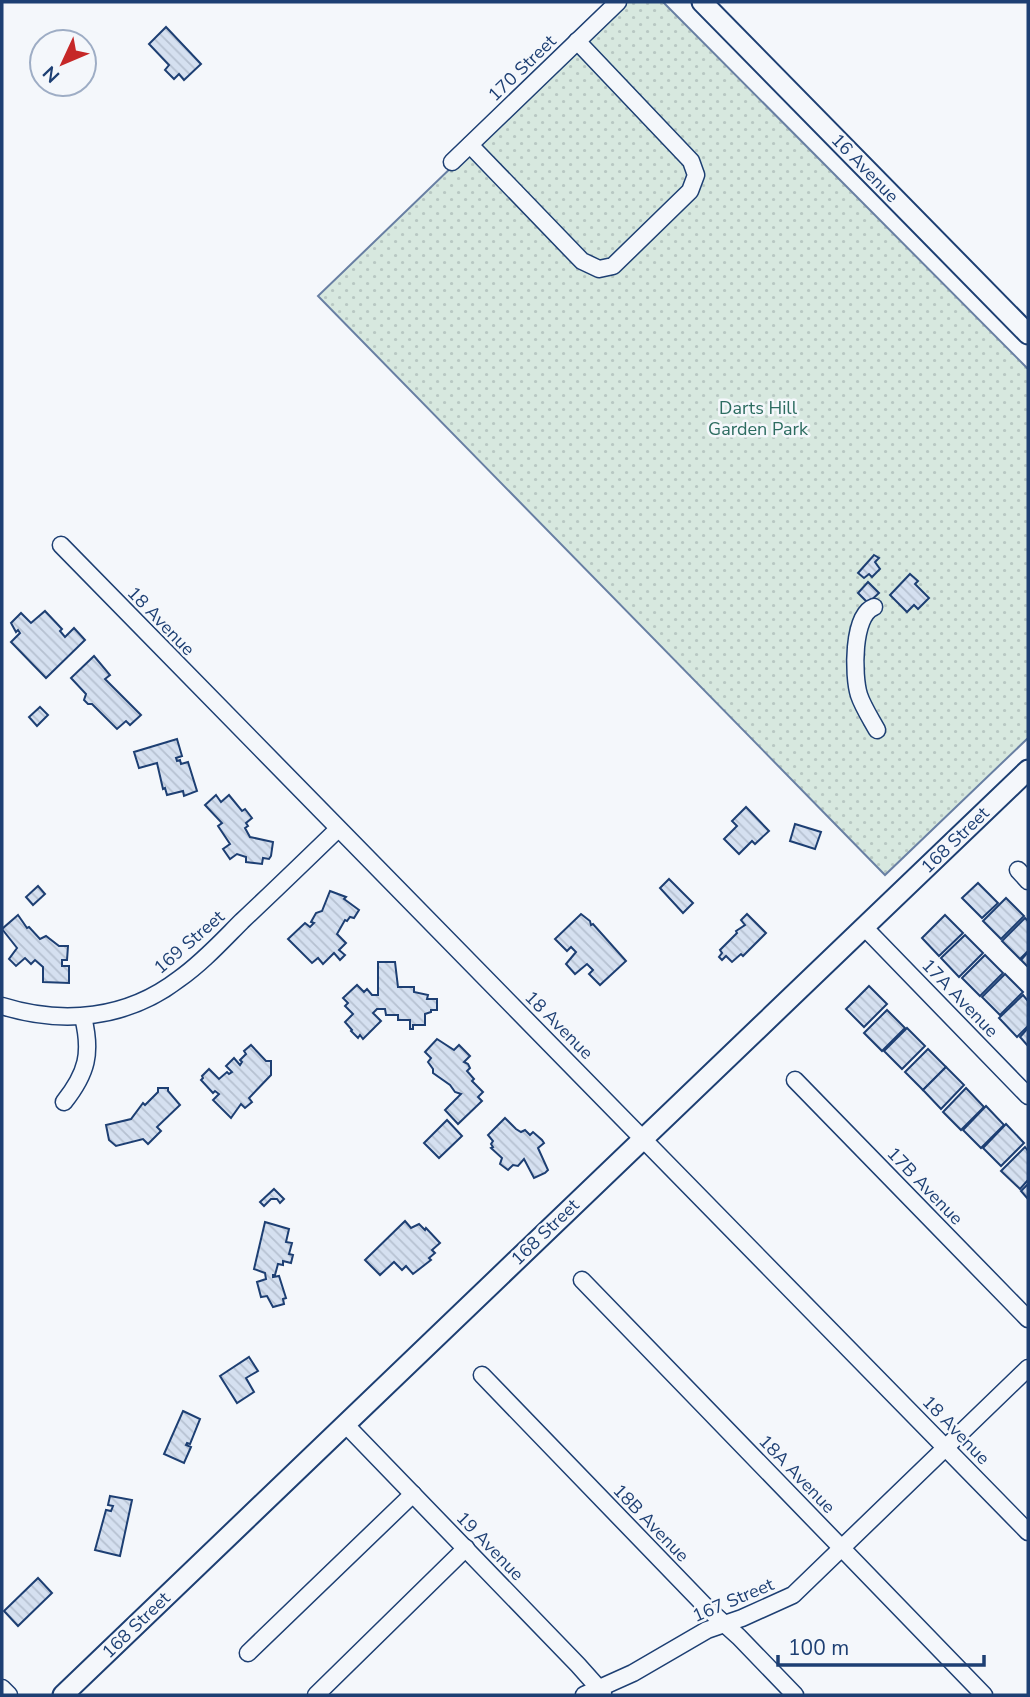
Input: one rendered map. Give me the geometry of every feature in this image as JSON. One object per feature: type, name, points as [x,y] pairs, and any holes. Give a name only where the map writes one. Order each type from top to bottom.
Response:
[{"type":"main road","name":"16 Avenue","points":[[702,2],[1028,334]]},
{"type":"main road","name":"168 Street","points":[[63,1695],[1028,771]]},
{"type":"street","name":"170 Street","points":[[452,162],[618,2]]},
{"type":"street","points":[[470,145],[582,261],[599,269],[613,266],[690,191],[696,175],[691,161],[578,41]]},
{"type":"street","name":"18 Avenue","points":[[61,545],[1028,1532]]},
{"type":"street","points":[[874,607],[867,609],[865,613],[855,652],[859,695],[877,730]]},
{"type":"street","name":"169 Street","points":[[83,1017],[104,1014],[134,1004],[180,979],[338,829]]},
{"type":"street","name":"17A Avenue","points":[[864,928],[1028,1096]]},
{"type":"street","points":[[2,1006],[42,1016],[83,1017],[88,1037],[87,1061],[79,1083],[64,1102]]},
{"type":"street","name":"17B Avenue","points":[[795,1080],[1028,1319]]},
{"type":"street","name":"18A Avenue","points":[[582,1280],[984,1695]]},
{"type":"street","name":"167 Street","points":[[596,1693],[707,1630],[793,1595],[1028,1368]]},
{"type":"street","name":"18B Avenue","points":[[482,1375],[795,1695]]},
{"type":"street","name":"19 Avenue","points":[[345,1424],[466,1549],[596,1693]]},
{"type":"street","points":[[248,1653],[413,1494]]},
{"type":"street","points":[[316,1695],[466,1549]]},
{"type":"street","points":[[2,1688],[9,1695]]},
{"type":"green space","name":"Darts Hill Garden Park","points":[[623,2],[663,2],[1028,369],[1028,738],[885,875],[318,296]]},
{"type":"building","points":[[166,27],[201,64],[184,80],[179,74],[174,79],[165,70],[169,65],[149,44]]},
{"type":"building","points":[[874,555],[879,558],[875,562],[880,569],[872,577],[869,574],[864,578],[858,573]]},
{"type":"building","points":[[910,574],[918,581],[915,584],[929,598],[918,609],[914,605],[907,612],[890,595]]},
{"type":"building","points":[[868,582],[879,593],[868,603],[858,593]]},
{"type":"building","points":[[45,611],[62,629],[60,631],[65,637],[74,628],[85,640],[46,678],[11,642],[20,633],[18,630],[16,632],[11,623],[21,613],[31,623]]},
{"type":"building","points":[[94,656],[110,675],[105,679],[141,715],[130,725],[126,721],[117,729],[92,704],[84,700],[86,694],[71,678]]},
{"type":"building","points":[[40,707],[48,715],[37,726],[29,717]]},
{"type":"building","points":[[177,739],[182,756],[176,758],[177,761],[180,760],[181,764],[188,762],[197,791],[184,796],[183,791],[167,795],[157,763],[139,768],[134,752]]},
{"type":"building","points":[[216,795],[221,802],[229,795],[242,811],[245,809],[252,818],[245,828],[250,837],[273,842],[269,859],[263,858],[262,864],[246,862],[246,857],[237,854],[230,859],[223,849],[230,844],[218,826],[222,823],[205,805]]},
{"type":"building","points":[[746,807],[769,831],[755,844],[752,841],[739,854],[724,839],[737,826],[732,821]]},
{"type":"building","points":[[795,824],[821,832],[815,849],[790,841]]},
{"type":"building","points":[[669,879],[693,903],[683,913],[660,888]]},
{"type":"building","points":[[978,883],[998,903],[982,918],[962,898]]},
{"type":"building","points":[[38,886],[45,894],[33,905],[26,897]]},
{"type":"building","points":[[330,891],[346,897],[344,899],[359,910],[354,918],[345,920],[337,934],[346,943],[339,950],[345,955],[340,960],[334,953],[323,964],[318,958],[312,963],[288,939],[305,923],[310,927],[314,923],[311,922],[316,913],[322,911]]},
{"type":"building","points":[[1006,898],[1024,916],[1001,939],[983,921]]},
{"type":"building","points":[[581,914],[626,961],[600,985],[589,974],[593,970],[587,964],[575,974],[566,964],[576,952],[571,947],[567,951],[555,939]]},
{"type":"building","points":[[747,914],[766,933],[743,956],[741,954],[732,962],[726,956],[722,960],[719,957],[722,953],[720,950],[736,931],[745,925],[741,920]]},
{"type":"building","points":[[18,915],[27,928],[40,939],[46,936],[59,946],[68,946],[67,960],[62,960],[62,966],[69,966],[69,983],[43,982],[43,967],[35,960],[31,964],[25,958],[16,966],[9,959],[17,948],[2,929]]},
{"type":"building","points":[[945,915],[963,933],[939,956],[922,938]]},
{"type":"building","points":[[1025,918],[1028,921],[1028,951],[1020,959],[1002,941]]},
{"type":"building","points":[[965,935],[983,953],[959,977],[941,958]]},
{"type":"building","points":[[1028,952],[1028,967],[1021,960]]},
{"type":"building","points":[[985,955],[1003,973],[980,996],[962,978]]},
{"type":"building","points":[[378,962],[395,962],[398,987],[414,987],[414,992],[428,995],[427,999],[437,999],[437,1010],[425,1014],[425,1025],[413,1025],[413,1029],[410,1029],[410,1020],[398,1020],[398,1015],[386,1015],[385,1009],[377,1009],[373,1013],[381,1021],[363,1039],[351,1031],[345,1022],[353,1014],[345,1006],[348,1003],[343,998],[357,985],[364,992],[367,989],[372,995],[378,995]]},
{"type":"building","points":[[1005,974],[1023,992],[1000,1015],[982,997]]},
{"type":"building","points":[[869,986],[887,1004],[864,1027],[846,1009]]},
{"type":"building","points":[[1023,995],[1028,1001],[1028,1026],[1017,1037],[999,1018]]},
{"type":"building","points":[[887,1010],[905,1028],[882,1051],[864,1033]]},
{"type":"building","points":[[907,1028],[925,1046],[902,1069],[884,1051]]},
{"type":"building","points":[[1028,1028],[1028,1046],[1020,1037]]},
{"type":"building","points":[[437,1039],[454,1050],[459,1045],[470,1056],[464,1062],[470,1068],[467,1071],[483,1092],[478,1097],[482,1101],[458,1124],[445,1110],[461,1094],[433,1073],[428,1062],[431,1058],[425,1052]]},
{"type":"building","points":[[251,1045],[266,1061],[271,1061],[271,1075],[249,1098],[252,1102],[245,1108],[241,1104],[231,1118],[213,1100],[219,1094],[215,1091],[213,1093],[201,1080],[202,1076],[209,1069],[219,1079],[227,1072],[229,1074],[232,1072],[226,1066],[234,1058],[240,1065],[240,1060],[246,1054],[244,1051]]},
{"type":"building","points":[[928,1049],[946,1067],[923,1090],[905,1072]]},
{"type":"building","points":[[946,1067],[964,1085],[941,1109],[923,1090]]},
{"type":"building","points":[[158,1088],[168,1088],[180,1105],[157,1127],[161,1131],[148,1144],[143,1139],[116,1146],[109,1140],[106,1125],[131,1119],[143,1103],[145,1105],[158,1092]]},
{"type":"building","points":[[966,1088],[984,1107],[961,1130],[943,1112]]},
{"type":"building","points":[[986,1106],[1004,1125],[981,1148],[963,1130]]},
{"type":"building","points":[[505,1118],[521,1132],[525,1130],[530,1135],[533,1132],[542,1140],[544,1143],[538,1148],[548,1170],[545,1173],[534,1178],[524,1159],[518,1166],[513,1165],[508,1170],[500,1164],[502,1158],[491,1148],[493,1141],[488,1135]]},
{"type":"building","points":[[447,1120],[462,1136],[439,1158],[424,1143]]},
{"type":"building","points":[[1006,1124],[1024,1143],[1001,1166],[983,1148]]},
{"type":"building","points":[[1025,1147],[1028,1151],[1028,1180],[1020,1189],[1001,1171]]},
{"type":"building","points":[[1028,1184],[1028,1199],[1021,1191]]},
{"type":"building","points":[[274,1189],[284,1199],[280,1203],[277,1199],[271,1199],[264,1206],[260,1202]]},
{"type":"building","points":[[405,1221],[411,1228],[419,1224],[425,1230],[426,1228],[440,1243],[432,1250],[435,1253],[429,1258],[431,1260],[413,1274],[406,1266],[402,1270],[394,1262],[380,1275],[365,1260]]},
{"type":"building","points":[[265,1222],[289,1229],[286,1242],[292,1243],[289,1254],[293,1255],[291,1263],[283,1261],[283,1265],[278,1264],[273,1275],[279,1276],[286,1298],[283,1299],[284,1304],[273,1307],[267,1296],[261,1297],[257,1282],[266,1279],[265,1273],[254,1269]]},
{"type":"building","points":[[249,1357],[258,1371],[246,1378],[254,1392],[237,1403],[220,1376]]},
{"type":"building","points":[[183,1411],[200,1419],[190,1444],[186,1445],[191,1447],[184,1463],[164,1454]]},
{"type":"building","points":[[110,1496],[132,1500],[120,1556],[95,1550],[106,1510],[111,1511],[113,1506],[108,1505]]},
{"type":"building","points":[[38,1578],[52,1593],[18,1626],[4,1611]]}]
